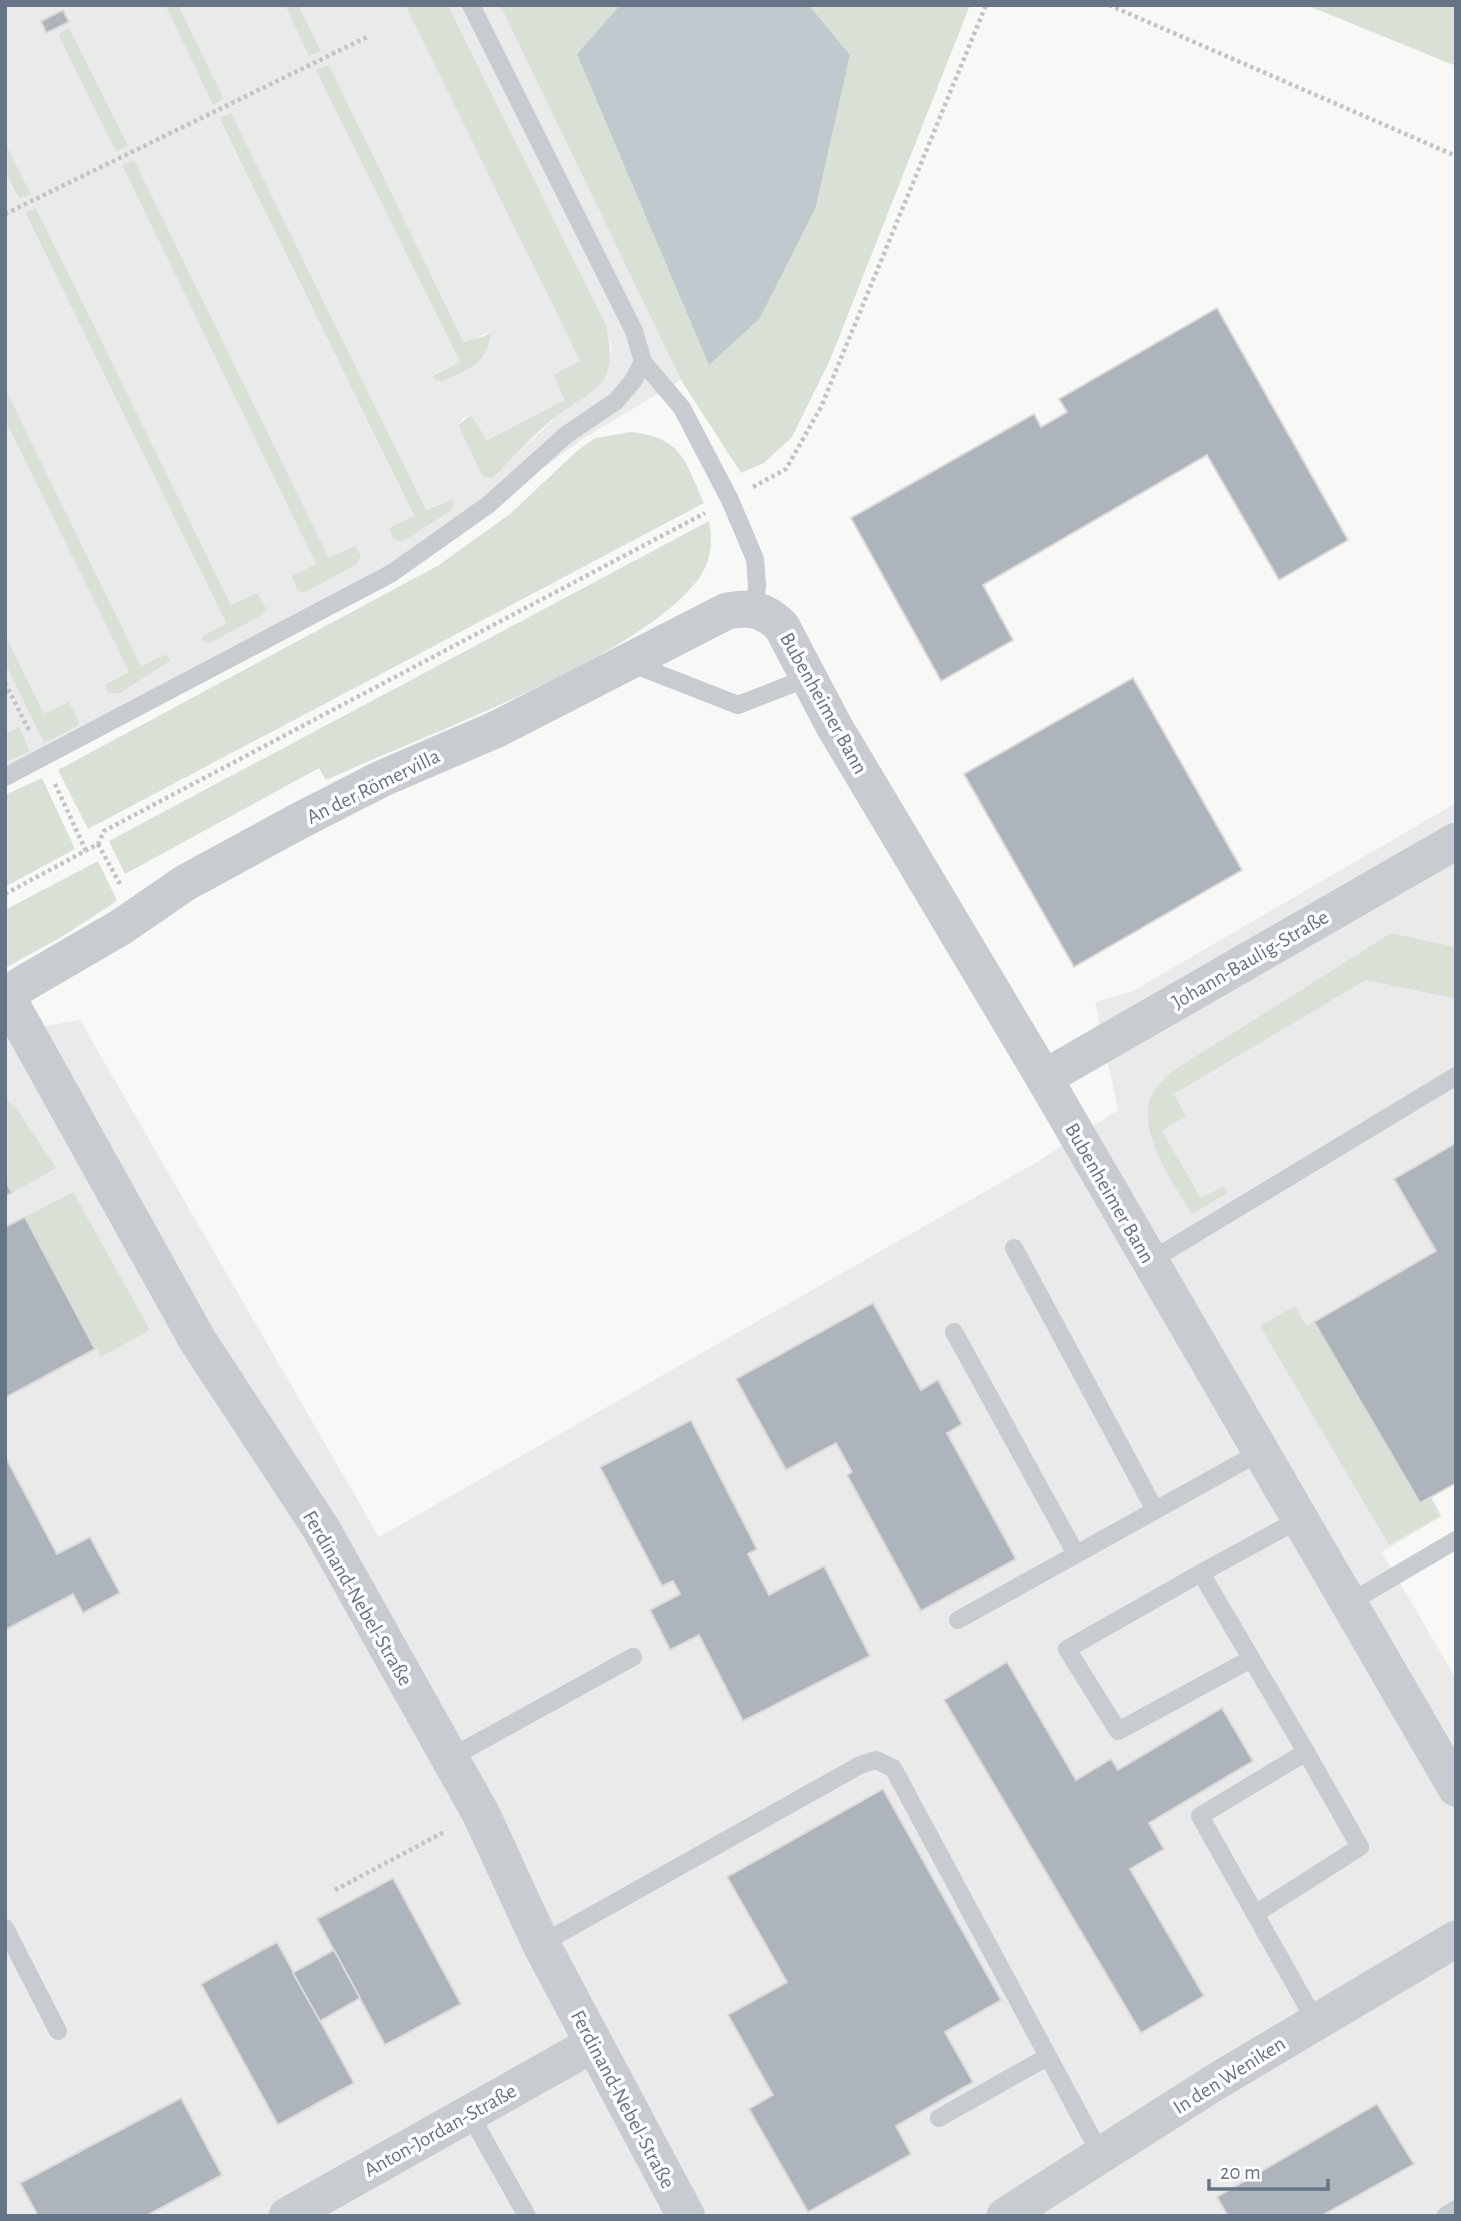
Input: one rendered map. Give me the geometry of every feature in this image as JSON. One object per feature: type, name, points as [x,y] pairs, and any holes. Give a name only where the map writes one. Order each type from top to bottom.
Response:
[{"type":"street","name":"An der Römervilla","points":[[6,994],[121,927],[185,883],[297,822],[381,779],[497,729],[727,611],[754,609]]},
{"type":"street","name":"Bubenheimer Bann","points":[[754,609],[770,614],[782,626],[834,726],[1044,1078],[1456,1788]]},
{"type":"street","name":"Johann-Baulig-Straße","points":[[1044,1078],[1456,841]]},
{"type":"street","name":"Ferdinand-Nebel-Straße","points":[[6,994],[198,1341],[321,1530],[450,1758],[481,1814],[541,1944],[686,2216]]},
{"type":"street","name":"In den Weniken","points":[[1005,2216],[1316,2021],[1456,1939]]},
{"type":"street","name":"Anton-Jordan-Straße","points":[[305,2211],[469,2113],[593,2044]]},
{"type":"lane","points":[[471,5],[634,331],[643,362],[682,408],[730,500],[755,559],[757,585],[754,609]]},
{"type":"lane","points":[[5,777],[392,573],[488,505],[566,435],[616,401],[634,381],[643,362]]},
{"type":"lane","points":[[628,662],[738,705],[810,677]]},
{"type":"lane","points":[[1150,1261],[1456,1076]]},
{"type":"lane","points":[[1014,1248],[1155,1510]]},
{"type":"lane","points":[[954,1332],[1076,1554]]},
{"type":"lane","points":[[958,1620],[1260,1452]]},
{"type":"lane","points":[[1251,1659],[1118,1731],[1067,1649],[1300,1519]]},
{"type":"lane","points":[[1349,1603],[1456,1540]]},
{"type":"lane","points":[[1202,1573],[1360,1847],[1255,1914]]},
{"type":"lane","points":[[450,1758],[634,1657]]},
{"type":"lane","points":[[1306,1752],[1200,1816],[1316,2021]]},
{"type":"lane","points":[[541,1944],[860,1765],[876,1760],[893,1768],[1101,2155]]},
{"type":"lane","points":[[5,1928],[58,2031]]},
{"type":"lane","points":[[939,2118],[1047,2057]]},
{"type":"lane","points":[[469,2113],[527,2216]]},
{"type":"lane","points":[[1445,2216],[1456,2209]]},
{"type":"path","points":[[5,894],[98,845],[104,831],[786,469],[821,407],[986,5]]},
{"type":"path","points":[[1109,5],[1456,156]]},
{"type":"path","points":[[5,214],[368,37]]},
{"type":"path","points":[[335,1890],[481,1814]]},
{"type":"shaded area","points":[[5,5],[165,5],[213,105],[224,99],[178,5],[285,5],[310,56],[320,51],[298,5],[405,5],[580,361],[566,400],[486,440],[471,415],[463,418],[458,425],[483,477],[502,469],[558,415],[612,351],[606,325],[448,5],[500,5],[681,380],[584,438],[392,580],[57,760],[5,783],[5,763],[30,750],[19,728],[5,734],[5,663],[44,743],[44,714],[5,635],[5,420],[129,672],[105,684],[166,654],[141,666],[5,388],[5,172],[18,199],[31,194],[5,142]],"holes":[[[69,28],[128,146],[117,152],[58,34]],[[329,65],[465,343],[489,332],[442,382],[434,374],[460,362],[317,71]],[[230,113],[426,510],[451,498],[389,531],[389,528],[414,517],[219,119]],[[134,161],[329,558],[316,564],[123,166]],[[36,208],[231,606],[262,615],[203,636],[226,623],[25,214]]]},
{"type":"shaded area","points":[[165,5],[178,5],[224,99],[213,105]]},
{"type":"shaded area","points":[[285,5],[298,5],[321,51],[309,56]]},
{"type":"shaded area","points":[[405,5],[448,5],[606,325],[610,348],[605,377],[597,387],[539,431],[492,478],[483,477],[458,425],[471,415],[487,440],[565,400],[553,375],[580,361]]},
{"type":"shaded area","points":[[500,5],[620,5],[577,54],[760,318],[816,207],[850,55],[809,5],[970,5],[830,360],[792,437],[764,463],[741,473],[681,380]]},
{"type":"shaded area","points":[[620,5],[809,5],[850,55],[816,207],[760,318],[709,365],[577,54]]},
{"type":"shaded area","points":[[1306,5],[1456,5],[1456,66]]},
{"type":"shaded area","points":[[69,28],[128,146],[116,152],[58,34]]},
{"type":"shaded area","points":[[329,65],[464,342],[491,334],[485,353],[475,365],[442,382],[433,378],[434,375],[460,362],[316,70]]},
{"type":"shaded area","points":[[231,113],[426,510],[453,499],[453,509],[402,542],[393,538],[389,528],[414,516],[219,118]]},
{"type":"shaded area","points":[[5,142],[31,194],[19,199],[5,172]]},
{"type":"shaded area","points":[[134,160],[329,558],[355,546],[361,556],[357,564],[303,593],[297,589],[292,576],[316,564],[122,165]]},
{"type":"shaded area","points":[[36,208],[231,605],[257,593],[266,608],[262,615],[208,644],[201,639],[203,636],[226,623],[25,213]]},
{"type":"shaded area","points":[[5,388],[141,666],[166,654],[170,661],[120,693],[108,693],[105,685],[129,672],[5,420]]},
{"type":"shaded area","points":[[631,432],[648,435],[672,446],[686,463],[704,503],[88,829],[58,770],[439,565],[511,513],[578,450],[595,438]]},
{"type":"shaded area","points":[[709,521],[709,557],[705,568],[682,598],[645,627],[598,656],[489,710],[326,780],[319,768],[125,874],[109,841]]},
{"type":"shaded area","points":[[5,635],[44,714],[69,702],[79,722],[78,726],[44,743],[5,663]]},
{"type":"shaded area","points":[[19,727],[30,751],[5,763],[5,734]]},
{"type":"shaded area","points":[[42,778],[75,849],[5,887],[5,795]]},
{"type":"shaded area","points":[[1456,803],[1456,947],[1391,933],[1171,1072],[1147,1115],[1191,1213],[1222,1186],[1201,1198],[1162,1131],[1186,1116],[1173,1094],[1366,980],[1456,999],[1456,1483],[1431,1497],[1442,1516],[1382,1552],[1456,1679],[1456,2216],[5,2216],[5,1180],[12,1192],[16,1108],[5,1099],[5,1033],[80,1020],[379,1537],[1037,1162],[1118,1110],[1095,1002],[1133,991]],"holes":[[[1315,1323],[1420,1503],[1307,1326]]]},
{"type":"shaded area","points":[[98,861],[117,901],[63,936],[5,968],[5,910]]},
{"type":"shaded area","points":[[1391,933],[1456,947],[1456,999],[1366,980],[1174,1094],[1186,1116],[1162,1131],[1201,1198],[1223,1186],[1227,1193],[1192,1214],[1153,1142],[1147,1112],[1154,1091],[1171,1072]]},
{"type":"shaded area","points":[[5,1099],[16,1108],[56,1168],[12,1193],[5,1180]]},
{"type":"shaded area","points":[[73,1192],[150,1330],[101,1357],[25,1217]]},
{"type":"shaded area","points":[[1295,1306],[1306,1326],[1314,1322],[1420,1503],[1431,1498],[1440,1516],[1389,1545],[1260,1326]]},
{"type":"building","points":[[63,10],[69,22],[46,33],[41,21]]},
{"type":"building","points":[[1217,308],[1348,540],[1279,580],[1207,455],[983,585],[1013,640],[941,681],[851,518],[1034,414],[1041,427],[1067,412],[1059,399]]},
{"type":"building","points":[[1133,678],[1242,870],[1074,967],[964,774]]},
{"type":"building","points":[[1456,1143],[1456,1483],[1420,1503],[1314,1322],[1436,1251],[1394,1179]]},
{"type":"building","points":[[5,1180],[12,1193],[5,1196]]},
{"type":"building","points":[[25,1217],[95,1349],[5,1398],[5,1227]]},
{"type":"building","points":[[873,1303],[921,1390],[938,1380],[962,1424],[947,1433],[1016,1559],[921,1611],[847,1475],[852,1472],[836,1443],[786,1470],[736,1379]]},
{"type":"building","points":[[691,1420],[757,1549],[748,1554],[769,1595],[824,1566],[870,1656],[743,1721],[699,1635],[670,1650],[650,1610],[680,1594],[673,1581],[662,1586],[600,1467]]},
{"type":"building","points":[[5,1456],[57,1554],[90,1537],[120,1593],[83,1613],[73,1594],[5,1630]]},
{"type":"building","points":[[1007,1662],[1076,1780],[1111,1759],[1118,1770],[1222,1708],[1253,1761],[1149,1823],[1164,1849],[1130,1869],[1204,1996],[1141,2033],[944,1700]]},
{"type":"building","points":[[883,1789],[1001,2000],[945,2032],[973,2082],[896,2126],[911,2154],[808,2212],[749,2109],[773,2095],[728,2015],[787,1982],[727,1877]]},
{"type":"building","points":[[393,1878],[461,2004],[385,2045],[317,1919]]},
{"type":"building","points":[[277,1942],[354,2083],[278,2125],[201,1984]]},
{"type":"building","points":[[334,1950],[360,1998],[320,2021],[293,1973]]},
{"type":"building","points":[[181,2098],[222,2175],[146,2216],[38,2216],[20,2183]]},
{"type":"building","points":[[1377,2104],[1414,2164],[1321,2216],[1228,2216],[1217,2197]]}]
